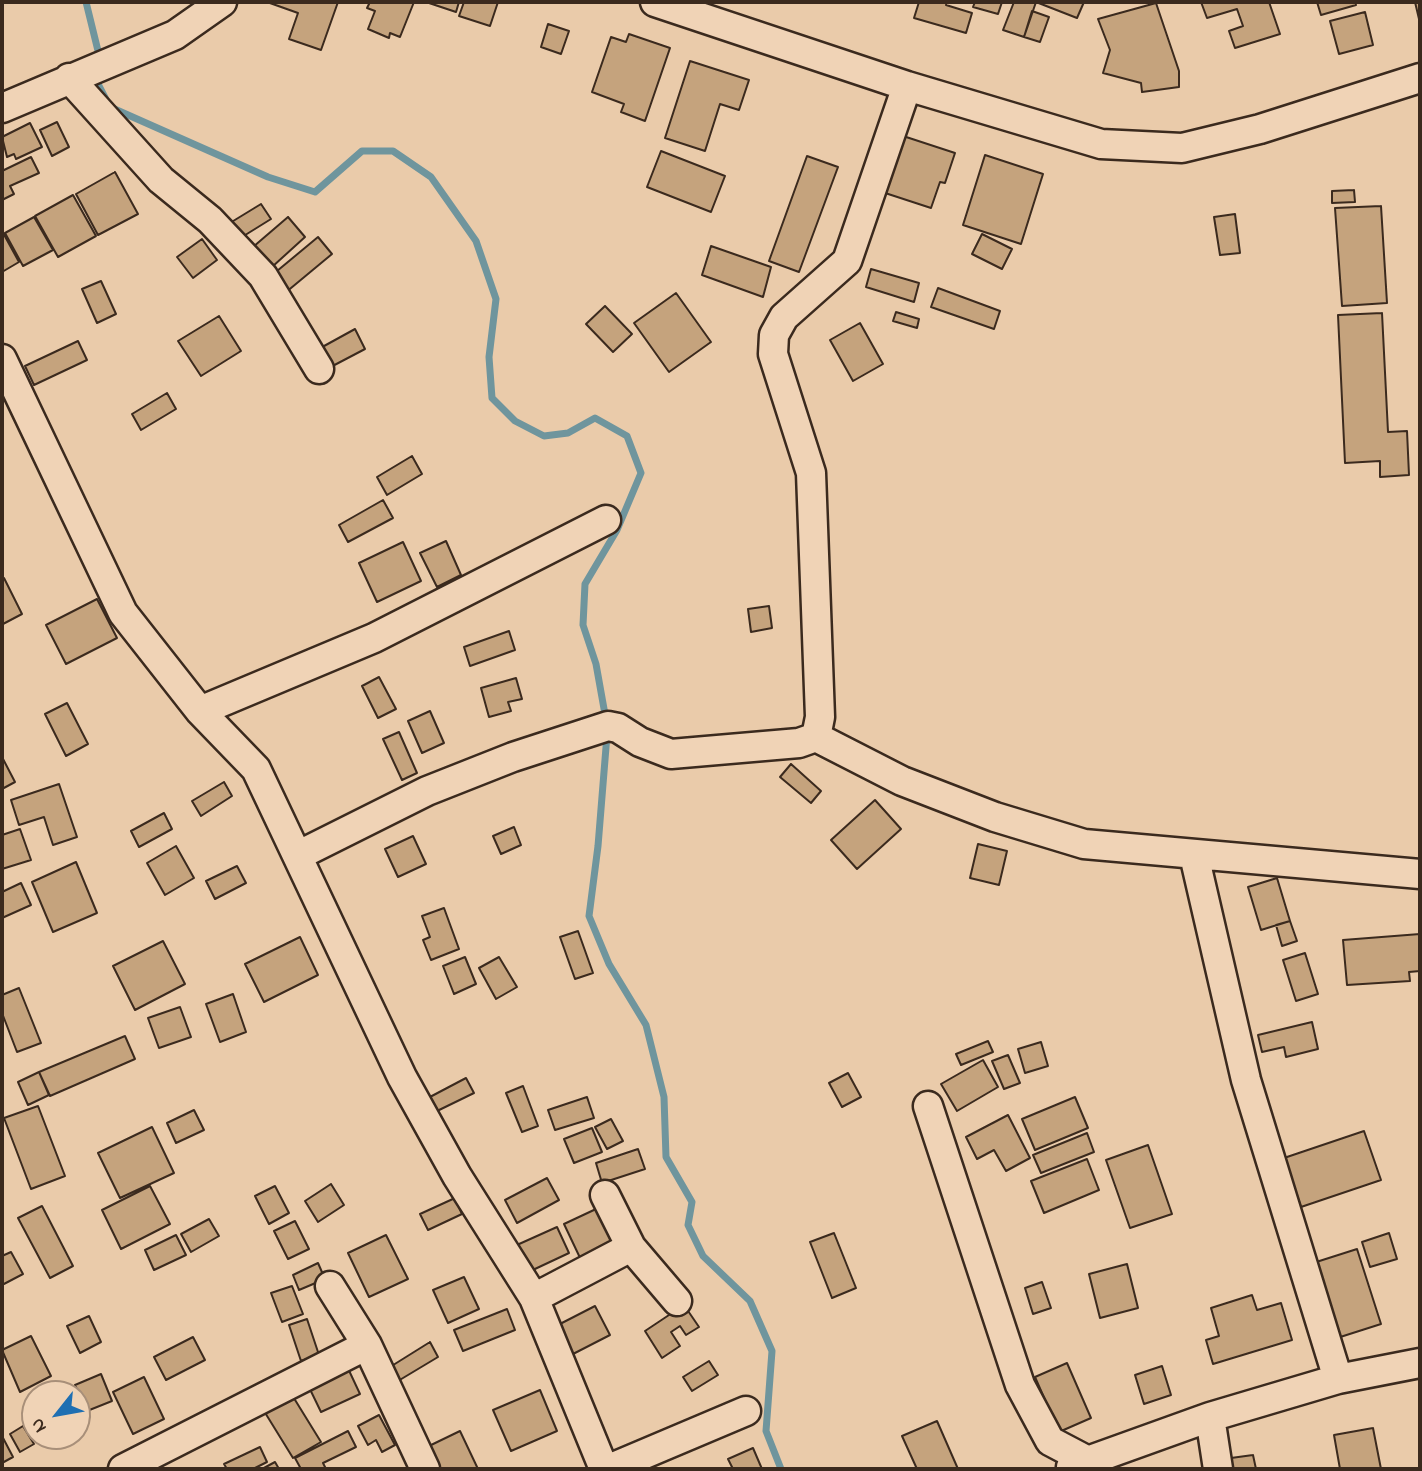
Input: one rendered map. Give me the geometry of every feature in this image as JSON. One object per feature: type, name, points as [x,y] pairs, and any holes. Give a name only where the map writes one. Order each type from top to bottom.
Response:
[{"type":"street","points":[[2,108],[77,75],[142,51],[175,35],[222,2]]},
{"type":"street","points":[[655,2],[907,86],[1101,144],[1182,148],[1260,128],[1420,78]]},
{"type":"street","points":[[77,75],[161,180],[210,220],[263,276],[319,369]]},
{"type":"street","points":[[816,737],[820,718],[811,473],[772,354],[775,335],[784,317],[847,261],[907,86]]},
{"type":"street","points":[[2,359],[123,613],[200,711],[256,769],[299,855],[401,1077],[457,1176],[534,1298],[589,1425],[604,1469]]},
{"type":"street","points":[[200,711],[374,638],[606,520]]},
{"type":"street","points":[[299,855],[427,791],[513,757],[608,726],[618,728],[640,742],[671,754],[799,743],[816,737],[902,780],[995,817],[1084,844],[1420,874]]},
{"type":"street","points":[[1194,855],[1246,1080],[1338,1379]]},
{"type":"street","points":[[928,1105],[1020,1385],[1050,1441],[1076,1465],[1210,1417],[1338,1379],[1420,1363]]},
{"type":"street","points":[[605,1195],[631,1247],[677,1301]]},
{"type":"street","points":[[534,1298],[631,1247]]},
{"type":"street","points":[[330,1286],[366,1345],[425,1469]]},
{"type":"street","points":[[123,1469],[366,1345]]},
{"type":"street","points":[[609,1469],[746,1411]]},
{"type":"street","points":[[1210,1417],[1218,1469]]},
{"type":"building","points":[[267,2],[338,2],[321,50],[289,39],[298,13]]},
{"type":"building","points":[[370,2],[414,2],[400,37],[390,33],[389,38],[368,29],[375,11],[367,8]]},
{"type":"building","points":[[426,2],[459,2],[456,12]]},
{"type":"building","points":[[464,2],[498,2],[490,26],[459,16]]},
{"type":"building","points":[[919,2],[947,2],[946,5],[972,13],[966,33],[914,18]]},
{"type":"building","points":[[975,2],[1002,2],[998,14],[973,7]]},
{"type":"building","points":[[1014,2],[1036,2],[1024,37],[1003,30]]},
{"type":"building","points":[[1036,2],[1084,2],[1077,18]]},
{"type":"building","points":[[1201,2],[1269,2],[1280,34],[1235,48],[1229,31],[1243,26],[1237,9],[1207,18]]},
{"type":"building","points":[[1317,2],[1355,2],[1356,5],[1321,15]]},
{"type":"building","points":[[1415,2],[1420,2],[1420,19],[1419,19]]},
{"type":"building","points":[[1156,3],[1179,71],[1179,87],[1142,92],[1141,83],[1103,73],[1110,50],[1098,19]]},
{"type":"building","points":[[1032,11],[1049,17],[1040,42],[1024,37]]},
{"type":"building","points":[[1365,12],[1373,45],[1339,54],[1330,21]]},
{"type":"building","points":[[548,24],[569,31],[561,54],[541,47]]},
{"type":"building","points":[[629,34],[670,48],[645,121],[621,112],[624,104],[592,92],[611,37],[626,42]]},
{"type":"building","points":[[690,61],[749,80],[739,110],[720,104],[705,151],[665,138]]},
{"type":"building","points":[[57,122],[69,147],[52,156],[40,130]]},
{"type":"building","points":[[30,123],[42,147],[16,159],[14,154],[7,157],[2,137]]},
{"type":"building","points":[[897,134],[955,153],[945,183],[940,182],[931,208],[879,191]]},
{"type":"building","points":[[661,151],[725,176],[711,212],[647,187]]},
{"type":"building","points":[[985,155],[1043,174],[1021,244],[963,225]]},
{"type":"building","points":[[807,156],[838,167],[799,272],[769,261]]},
{"type":"building","points":[[31,157],[39,173],[10,186],[14,194],[2,200],[2,171]]},
{"type":"building","points":[[115,172],[138,214],[98,235],[76,194]]},
{"type":"building","points":[[1354,190],[1355,202],[1332,203],[1332,191]]},
{"type":"building","points":[[73,195],[96,236],[58,257],[35,216]]},
{"type":"building","points":[[261,204],[271,219],[234,242],[225,226]]},
{"type":"building","points":[[1381,206],[1387,303],[1342,306],[1335,208]]},
{"type":"building","points":[[1235,214],[1240,253],[1220,255],[1214,217]]},
{"type":"building","points":[[34,217],[53,250],[23,266],[5,233]]},
{"type":"building","points":[[288,217],[305,237],[272,267],[253,247]]},
{"type":"building","points":[[2,231],[19,262],[2,272]]},
{"type":"building","points":[[982,234],[1012,249],[1002,269],[972,254]]},
{"type":"building","points":[[318,237],[332,254],[285,293],[271,276]]},
{"type":"building","points":[[202,239],[217,260],[193,278],[177,257]]},
{"type":"building","points":[[711,246],[771,267],[763,297],[702,275]]},
{"type":"building","points":[[871,269],[919,283],[914,302],[866,287]]},
{"type":"building","points":[[101,281],[116,314],[97,323],[82,289]]},
{"type":"building","points":[[938,288],[1000,311],[994,329],[931,307]]},
{"type":"building","points":[[676,293],[711,342],[669,372],[634,323]]},
{"type":"building","points":[[605,306],[632,334],[613,352],[586,324]]},
{"type":"building","points":[[896,312],[919,319],[917,328],[893,321]]},
{"type":"building","points":[[1382,313],[1388,432],[1407,431],[1409,475],[1380,477],[1380,461],[1345,463],[1338,315]]},
{"type":"building","points":[[219,316],[241,351],[201,376],[178,341]]},
{"type":"building","points":[[860,323],[883,364],[853,381],[830,340]]},
{"type":"building","points":[[355,329],[365,349],[325,370],[315,351]]},
{"type":"building","points":[[78,341],[87,360],[34,385],[25,366]]},
{"type":"building","points":[[167,393],[176,409],[141,430],[132,414]]},
{"type":"building","points":[[412,456],[422,474],[387,495],[377,477]]},
{"type":"building","points":[[383,500],[393,518],[348,542],[339,525]]},
{"type":"building","points":[[446,541],[461,575],[437,587],[420,553]]},
{"type":"building","points":[[403,542],[421,581],[377,602],[359,563]]},
{"type":"building","points":[[4,578],[22,614],[3,624],[2,579]]},
{"type":"building","points":[[97,599],[117,638],[66,664],[46,625]]},
{"type":"building","points":[[769,606],[772,628],[751,632],[748,609]]},
{"type":"building","points":[[509,631],[515,650],[470,666],[464,647]]},
{"type":"building","points":[[379,677],[396,709],[378,718],[362,686]]},
{"type":"building","points":[[516,678],[522,699],[508,702],[511,711],[489,717],[481,688]]},
{"type":"building","points":[[67,703],[88,744],[66,756],[45,714]]},
{"type":"building","points":[[430,711],[444,743],[422,753],[408,721]]},
{"type":"building","points":[[399,732],[417,773],[402,780],[383,739]]},
{"type":"building","points":[[2,757],[15,782],[2,789]]},
{"type":"building","points":[[791,764],[821,791],[811,803],[780,777]]},
{"type":"building","points":[[224,782],[232,796],[201,816],[192,801]]},
{"type":"building","points":[[59,784],[77,837],[53,845],[44,817],[19,825],[11,800]]},
{"type":"building","points":[[875,800],[901,829],[857,869],[831,840]]},
{"type":"building","points":[[164,813],[172,829],[139,847],[131,831]]},
{"type":"building","points":[[514,827],[521,845],[501,854],[493,836]]},
{"type":"building","points":[[20,829],[31,860],[2,869],[2,835]]},
{"type":"building","points":[[413,836],[426,864],[398,877],[385,849]]},
{"type":"building","points":[[978,844],[1007,851],[999,885],[970,878]]},
{"type":"building","points":[[176,846],[194,878],[165,895],[147,863]]},
{"type":"building","points":[[76,862],[97,913],[53,932],[32,882]]},
{"type":"building","points":[[237,866],[246,883],[215,899],[206,881]]},
{"type":"building","points":[[1277,878],[1290,921],[1261,930],[1248,887]]},
{"type":"building","points":[[21,883],[31,905],[2,918],[2,892]]},
{"type":"building","points":[[444,908],[459,949],[431,960],[423,940],[430,937],[422,916]]},
{"type":"building","points":[[1290,921],[1297,941],[1282,946],[1276,925]]},
{"type":"building","points":[[578,931],[593,973],[575,979],[560,937]]},
{"type":"building","points":[[1420,934],[1420,971],[1409,972],[1410,981],[1347,985],[1343,940]]},
{"type":"building","points":[[300,937],[318,975],[264,1002],[245,964]]},
{"type":"building","points":[[163,941],[185,984],[135,1010],[113,966]]},
{"type":"building","points":[[1305,953],[1318,994],[1296,1001],[1283,960]]},
{"type":"building","points":[[465,957],[476,984],[454,994],[443,966]]},
{"type":"building","points":[[499,957],[517,987],[496,999],[479,968]]},
{"type":"building","points":[[19,988],[41,1043],[17,1052],[2,1013],[2,995]]},
{"type":"building","points":[[233,994],[246,1032],[220,1042],[206,1004]]},
{"type":"building","points":[[180,1007],[191,1037],[159,1048],[148,1018]]},
{"type":"building","points":[[1312,1022],[1318,1049],[1286,1057],[1284,1047],[1262,1052],[1258,1035]]},
{"type":"building","points":[[125,1036],[135,1059],[50,1096],[39,1072]]},
{"type":"building","points":[[988,1041],[993,1052],[961,1065],[956,1054]]},
{"type":"building","points":[[1041,1042],[1048,1066],[1025,1073],[1018,1049]]},
{"type":"building","points":[[1008,1055],[1020,1083],[1004,1089],[992,1061]]},
{"type":"building","points":[[983,1060],[998,1087],[957,1111],[941,1084]]},
{"type":"building","points":[[39,1072],[49,1095],[28,1105],[18,1082]]},
{"type":"building","points":[[848,1073],[861,1097],[842,1107],[829,1083]]},
{"type":"building","points":[[466,1078],[474,1093],[435,1112],[428,1098]]},
{"type":"building","points":[[523,1086],[538,1126],[522,1132],[506,1093]]},
{"type":"building","points":[[587,1097],[594,1118],[555,1130],[548,1110]]},
{"type":"building","points":[[1075,1097],[1088,1128],[1035,1150],[1022,1119]]},
{"type":"building","points":[[38,1106],[65,1176],[31,1189],[4,1118]]},
{"type":"building","points":[[194,1110],[204,1130],[176,1143],[167,1123]]},
{"type":"building","points":[[1008,1115],[1030,1158],[1006,1171],[994,1150],[977,1159],[966,1137]]},
{"type":"building","points":[[611,1119],[623,1141],[607,1149],[595,1127]]},
{"type":"building","points":[[152,1127],[174,1173],[120,1198],[98,1153]]},
{"type":"building","points":[[592,1128],[602,1152],[574,1163],[564,1139]]},
{"type":"building","points":[[1364,1131],[1381,1180],[1301,1207],[1284,1158]]},
{"type":"building","points":[[1087,1133],[1094,1152],[1041,1173],[1033,1155]]},
{"type":"building","points":[[1148,1145],[1172,1214],[1130,1228],[1106,1160]]},
{"type":"building","points":[[638,1149],[645,1169],[602,1183],[596,1163]]},
{"type":"building","points":[[1087,1159],[1099,1190],[1044,1213],[1031,1181]]},
{"type":"building","points":[[547,1178],[559,1200],[517,1223],[505,1200]]},
{"type":"building","points":[[331,1184],[344,1205],[318,1222],[305,1201]]},
{"type":"building","points":[[150,1186],[170,1224],[121,1249],[102,1210]]},
{"type":"building","points":[[275,1186],[289,1213],[269,1224],[255,1196]]},
{"type":"building","points":[[455,1198],[462,1214],[428,1230],[420,1214]]},
{"type":"building","points":[[42,1206],[73,1266],[50,1278],[18,1218]]},
{"type":"building","points":[[596,1209],[614,1246],[582,1262],[564,1224]]},
{"type":"building","points":[[209,1219],[219,1236],[191,1252],[181,1234]]},
{"type":"building","points":[[295,1221],[309,1249],[288,1259],[274,1231]]},
{"type":"building","points":[[557,1227],[569,1253],[520,1276],[508,1249]]},
{"type":"building","points":[[834,1233],[856,1288],[832,1298],[810,1242]]},
{"type":"building","points":[[1389,1233],[1397,1259],[1370,1267],[1362,1242]]},
{"type":"building","points":[[176,1235],[186,1255],[154,1270],[145,1250]]},
{"type":"building","points":[[386,1235],[408,1279],[369,1297],[348,1253]]},
{"type":"building","points":[[1357,1249],[1381,1324],[1334,1339],[1310,1264]]},
{"type":"building","points":[[11,1252],[23,1274],[2,1285],[2,1256]]},
{"type":"building","points":[[318,1263],[325,1279],[299,1290],[293,1275]]},
{"type":"building","points":[[1127,1264],[1138,1308],[1100,1318],[1089,1274]]},
{"type":"building","points":[[464,1277],[479,1309],[448,1323],[433,1290]]},
{"type":"building","points":[[1042,1282],[1051,1308],[1033,1314],[1025,1288]]},
{"type":"building","points":[[292,1286],[303,1314],[282,1322],[271,1293]]},
{"type":"building","points":[[1252,1295],[1257,1310],[1281,1303],[1292,1340],[1213,1364],[1206,1340],[1219,1336],[1211,1308]]},
{"type":"building","points":[[684,1305],[699,1327],[686,1335],[680,1326],[671,1332],[680,1346],[662,1358],[645,1331]]},
{"type":"building","points":[[595,1306],[610,1335],[573,1354],[558,1325]]},
{"type":"building","points":[[507,1309],[515,1330],[463,1351],[454,1330]]},
{"type":"building","points":[[89,1316],[101,1342],[80,1353],[67,1326]]},
{"type":"building","points":[[307,1319],[319,1355],[301,1361],[289,1325]]},
{"type":"building","points":[[31,1336],[51,1376],[43,1380],[21,1380],[20,1392],[2,1350]]},
{"type":"building","points":[[193,1337],[205,1360],[166,1380],[154,1357]]},
{"type":"building","points":[[430,1342],[438,1357],[398,1381],[390,1367]]},
{"type":"building","points":[[709,1361],[718,1375],[692,1391],[683,1377]]},
{"type":"building","points":[[345,1362],[360,1394],[321,1412],[306,1381]]},
{"type":"building","points":[[1067,1363],[1091,1418],[1059,1432],[1035,1377]]},
{"type":"building","points":[[1162,1366],[1171,1395],[1144,1404],[1135,1375]]},
{"type":"building","points":[[101,1374],[112,1401],[91,1409],[91,1380],[87,1380]]},
{"type":"building","points":[[144,1377],[164,1419],[133,1434],[113,1392]]},
{"type":"building","points":[[540,1390],[557,1431],[511,1451],[493,1410]]},
{"type":"building","points":[[292,1395],[321,1442],[293,1458],[264,1411]]},
{"type":"building","points":[[379,1415],[395,1445],[382,1452],[376,1440],[368,1445],[358,1426]]},
{"type":"building","points":[[937,1421],[958,1469],[917,1469],[902,1436]]},
{"type":"building","points":[[21,1427],[21,1450],[24,1450],[20,1452],[10,1434]]},
{"type":"building","points":[[1373,1428],[1381,1469],[1340,1469],[1334,1435]]},
{"type":"building","points":[[348,1431],[356,1447],[323,1463],[326,1469],[301,1469],[295,1458]]},
{"type":"building","points":[[460,1431],[478,1469],[440,1469],[429,1446]]},
{"type":"building","points":[[2,1436],[13,1457],[2,1463]]},
{"type":"building","points":[[260,1447],[267,1462],[253,1469],[227,1469],[224,1464]]},
{"type":"building","points":[[753,1448],[762,1469],[733,1469],[728,1459]]},
{"type":"building","points":[[1253,1455],[1256,1469],[1233,1469],[1231,1458]]},
{"type":"building","points":[[275,1462],[279,1469],[262,1469]]},
{"type":"waterway","points":[[86,2],[100,59]]},
{"type":"waterway","points":[[97,74],[96,80],[110,107],[268,177],[315,192],[362,151],[393,151],[431,177],[476,241],[496,299],[489,357],[492,398],[515,421],[544,436],[568,433],[595,418],[627,436],[641,473],[617,530],[585,584],[583,625],[596,664],[606,720]]},
{"type":"waterway","points":[[607,735],[589,916],[609,964],[646,1025],[664,1097],[666,1157],[692,1202],[688,1225],[703,1256],[750,1301],[772,1351],[766,1431],[781,1469]]}]
